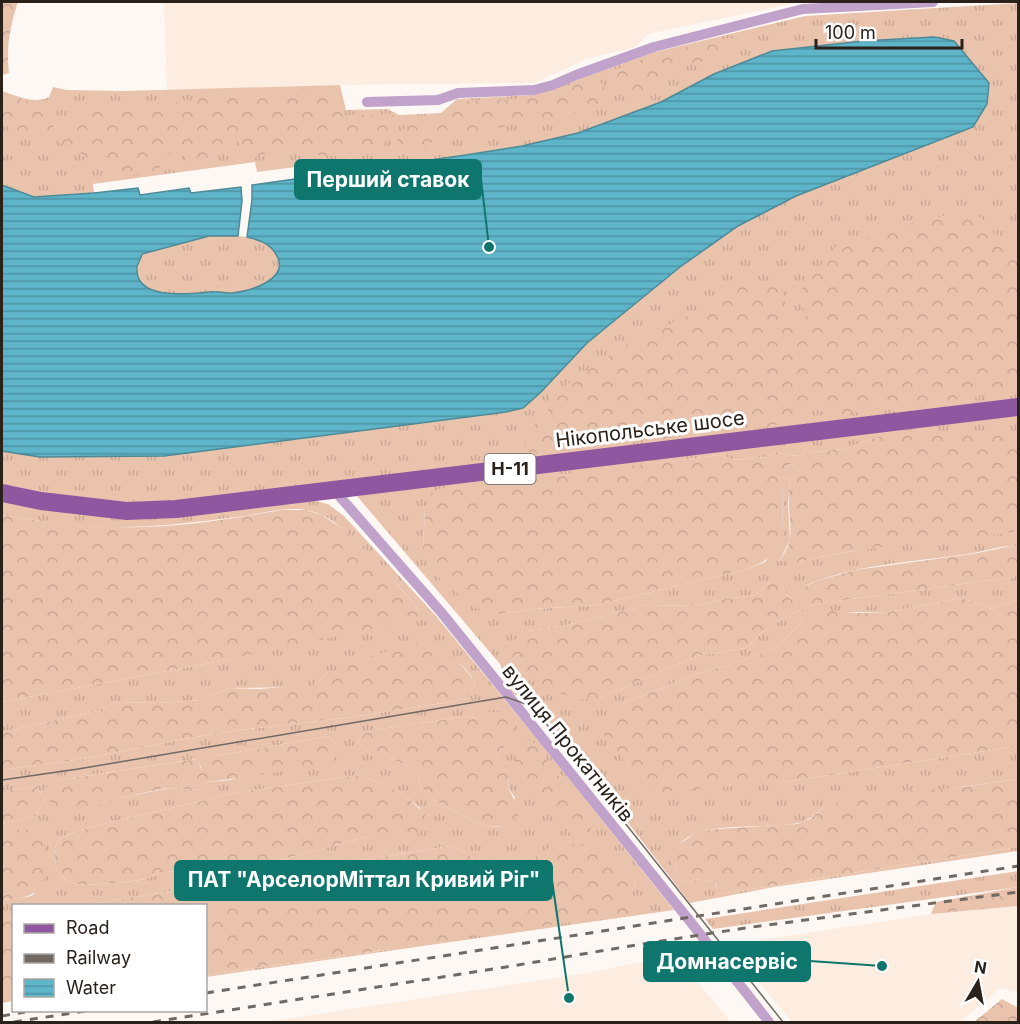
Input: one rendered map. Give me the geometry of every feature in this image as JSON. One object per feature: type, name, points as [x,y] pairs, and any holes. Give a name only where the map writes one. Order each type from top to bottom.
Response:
[{"type":"main road","name":"Нікопольське шосе","points":[[2,493],[42,501],[127,510],[176,510],[1018,407]]},
{"type":"street","points":[[367,102],[438,100],[458,93],[534,90],[553,86],[576,75],[654,47],[803,9],[933,2]]},
{"type":"street","name":"вулиця Прокатників","points":[[334,490],[441,612],[769,1023]]},
{"type":"shaded area","points":[[162,2],[800,2],[648,34],[636,47],[587,59],[534,83],[167,90]]},
{"type":"shaded area","points":[[1018,906],[1018,993],[1000,988],[960,1022],[792,1022],[727,945],[931,914]]},
{"type":"shaded area","points":[[675,955],[731,1022],[266,1022],[587,973]]},
{"type":"green space","points":[[2,2],[18,2],[9,37],[9,73],[2,75]]},
{"type":"green space","points":[[1018,3],[1018,398],[175,502],[128,502],[43,493],[2,485],[2,451],[40,457],[164,456],[523,408],[587,343],[680,267],[738,226],[796,196],[934,37],[863,41],[772,51],[714,74],[661,102],[578,133],[522,146],[313,177],[311,165],[257,172],[255,162],[93,184],[94,193],[34,197],[2,185],[2,91],[38,100],[49,97],[53,87],[67,90],[123,91],[340,85],[346,110],[388,109],[399,115],[441,113],[457,99],[534,95],[655,52],[805,16]]},
{"type":"green space","points":[[731,38],[735,41],[733,52],[715,59],[690,64],[668,73],[662,83],[638,92],[615,87],[612,82],[614,70],[657,54]]},
{"type":"green space","points":[[590,78],[599,80],[605,88],[608,100],[602,108],[584,109],[549,125],[524,121],[474,135],[445,137],[414,149],[399,150],[397,141],[401,131],[417,121],[442,117],[457,102],[533,98]]},
{"type":"green space","points":[[325,89],[337,94],[339,110],[346,116],[356,114],[375,116],[389,113],[396,116],[396,121],[382,148],[338,156],[323,156],[270,147],[264,155],[255,158],[245,151],[239,142],[230,142],[220,148],[216,157],[207,165],[193,167],[185,164],[186,152],[179,146],[153,173],[126,176],[105,161],[87,159],[75,148],[59,143],[61,127],[65,120],[78,116],[89,104],[101,104],[113,110],[144,104],[189,102],[198,95],[199,91]]},
{"type":"green space","points":[[2,93],[32,103],[45,102],[54,109],[54,132],[42,138],[14,136],[2,122]]},
{"type":"green space","points":[[956,213],[970,214],[983,219],[994,234],[1011,239],[1018,238],[1018,392],[864,411],[825,421],[822,414],[824,407],[818,400],[805,401],[798,407],[793,417],[784,423],[761,428],[530,454],[526,447],[524,435],[534,424],[547,418],[550,396],[622,347],[685,317],[753,280],[781,289],[791,320],[798,323],[806,316],[800,300],[803,285],[837,245],[854,243],[887,229]]},
{"type":"green space","points":[[209,236],[244,236],[260,241],[274,251],[279,260],[279,269],[275,276],[260,286],[233,293],[160,293],[153,291],[140,280],[138,268],[142,254]]},
{"type":"green space","points":[[1018,413],[1018,435],[877,437],[844,449],[795,456],[776,452],[767,457],[734,460],[720,455],[616,468],[425,508],[423,549],[499,614],[597,605],[748,569],[765,562],[782,539],[783,479],[789,464],[795,465],[795,472],[790,480],[788,502],[790,540],[780,560],[800,562],[878,547],[1018,531],[1018,547],[1000,547],[835,575],[809,584],[791,599],[779,581],[771,581],[755,595],[697,606],[647,605],[555,628],[526,631],[600,698],[697,656],[746,648],[763,631],[789,615],[815,604],[1013,578],[1018,574],[1018,600],[992,609],[962,598],[888,612],[847,612],[803,620],[777,647],[697,674],[619,705],[627,764],[641,786],[784,782],[1018,746],[1018,779],[825,806],[809,819],[798,823],[719,828],[690,836],[680,844],[673,865],[682,881],[689,882],[696,879],[715,882],[719,894],[1018,847],[1018,851],[774,887],[690,903],[539,708],[510,692],[500,664],[356,495]]},
{"type":"green space","points":[[966,433],[1018,435],[1018,531],[873,548],[786,562],[780,560],[790,539],[789,489],[795,465],[789,464],[783,479],[782,539],[764,561],[748,569],[597,605],[499,614],[476,608],[440,579],[423,549],[425,508],[429,495],[438,489],[720,455],[734,460],[767,457],[776,452],[795,456],[844,449],[877,437]]},
{"type":"green space","points":[[2,499],[40,506],[312,500],[328,504],[344,516],[436,616],[674,910],[207,977],[207,975],[384,950],[632,901],[636,881],[619,861],[597,845],[536,856],[527,869],[509,871],[450,846],[90,904],[12,904],[12,918],[2,919],[2,900],[33,895],[46,866],[43,846],[8,830],[2,832],[2,824],[35,816],[45,798],[120,798],[170,788],[201,789],[208,782],[230,780],[335,743],[329,736],[215,756],[202,772],[196,759],[58,780],[41,794],[37,787],[2,791],[2,770],[82,759],[240,730],[352,717],[449,702],[467,698],[475,684],[463,667],[437,643],[326,675],[311,687],[229,688],[201,700],[157,703],[118,702],[97,711],[2,732],[2,702],[226,660],[419,609],[380,565],[343,529],[326,517],[312,511],[290,509],[148,526],[104,527],[45,522],[2,515]],"holes":[[[468,716],[476,719],[506,745],[495,761],[509,777],[508,787],[515,798],[500,827],[476,822],[447,808],[430,797],[408,766],[381,751],[366,751],[358,743],[363,734],[374,730]],[[359,775],[406,797],[420,808],[409,836],[370,836],[272,862],[216,866],[160,873],[146,879],[127,882],[87,885],[75,884],[65,879],[57,870],[54,859],[55,848],[60,838],[87,828],[239,792]]]},
{"type":"green space","points":[[282,510],[306,510],[322,515],[340,527],[375,559],[419,609],[421,615],[418,619],[226,660],[2,702],[2,515],[73,525],[137,527],[200,523]]},
{"type":"green space","points":[[1012,546],[1018,547],[1018,574],[1013,578],[815,604],[789,615],[763,631],[746,648],[697,656],[600,698],[579,700],[555,691],[520,671],[509,653],[514,640],[526,631],[555,628],[647,605],[697,606],[755,595],[771,581],[779,581],[791,599],[801,588],[855,570],[972,554]]},
{"type":"green space","points":[[962,598],[992,609],[1018,600],[1018,746],[784,782],[659,792],[641,787],[627,764],[600,730],[608,716],[619,705],[697,674],[777,647],[803,620],[822,610],[857,613],[888,612]]},
{"type":"green space","points":[[422,641],[438,643],[469,674],[475,684],[467,698],[352,717],[240,730],[82,759],[2,770],[2,732],[97,711],[118,702],[157,703],[201,700],[229,688],[311,687],[326,675],[348,663]]},
{"type":"green space","points":[[483,712],[499,712],[511,716],[515,724],[511,732],[505,736],[506,745],[495,761],[507,769],[508,787],[520,812],[510,827],[488,826],[447,808],[430,797],[408,766],[381,751],[366,751],[358,743],[363,734],[374,730],[468,716],[476,719]]},
{"type":"green space","points":[[329,736],[339,752],[327,765],[208,782],[201,789],[162,789],[120,798],[79,812],[61,810],[45,798],[35,816],[2,824],[2,791],[37,787],[41,794],[51,783],[58,780],[197,759],[202,771],[206,763],[215,756]]},
{"type":"green space","points":[[527,740],[532,741],[591,818],[592,826],[588,833],[576,835],[568,832],[544,794],[525,781],[515,762],[517,747]]},
{"type":"green space","points":[[359,775],[388,786],[405,796],[427,818],[426,825],[417,835],[370,836],[272,862],[160,873],[146,879],[126,882],[75,884],[65,879],[57,870],[54,859],[55,848],[60,838],[87,828],[239,792]]},
{"type":"green space","points":[[1018,779],[1018,847],[719,894],[715,882],[696,879],[689,882],[682,881],[668,856],[671,850],[697,832],[797,824],[810,819],[825,806],[875,794],[963,787]]},
{"type":"green space","points":[[36,830],[45,836],[47,872],[35,892],[25,897],[2,900],[2,832]]},
{"type":"green space","points":[[555,844],[598,845],[630,870],[636,881],[632,892],[632,913],[207,975],[207,904],[90,904],[450,846],[509,871],[527,869],[536,856]]},
{"type":"green space","points":[[1018,871],[1018,887],[713,929],[705,919]]},
{"type":"green space","points":[[1018,887],[1018,906],[931,914],[936,902]]},
{"type":"green space","points":[[12,918],[12,1001],[2,1003],[2,919]]},
{"type":"green space","points":[[1002,999],[1018,1008],[1018,1022],[974,1022]]},
{"type":"water","points":[[934,37],[954,41],[989,83],[987,104],[973,127],[796,196],[738,226],[680,267],[587,343],[523,408],[164,456],[40,457],[2,451],[2,185],[34,197],[138,188],[140,195],[189,188],[191,193],[241,187],[242,201],[238,236],[209,236],[142,254],[137,267],[138,278],[144,286],[164,293],[239,292],[266,283],[278,271],[279,264],[275,252],[268,246],[261,241],[247,237],[252,185],[522,146],[578,133],[661,102],[714,74],[772,51],[863,41]]},
{"type":"tram line","points":[[2,780],[506,697],[536,711],[783,1022]]},
{"type":"railway","points":[[207,993],[1018,866]]},
{"type":"railway","points":[[153,1022],[745,928],[1018,892]]},
{"type":"railway","points":[[2,1016],[25,1012]]},
{"type":"railway","points":[[14,1022],[79,1012]]},
{"type":"place","name":"Перший ставок","points":[[489,247]]},
{"type":"place","name":"Домнасервіс","points":[[882,966]]},
{"type":"place","name":"ПАТ \"АрселорМіттал Кривий Ріг\"","points":[[569,998]]}]
